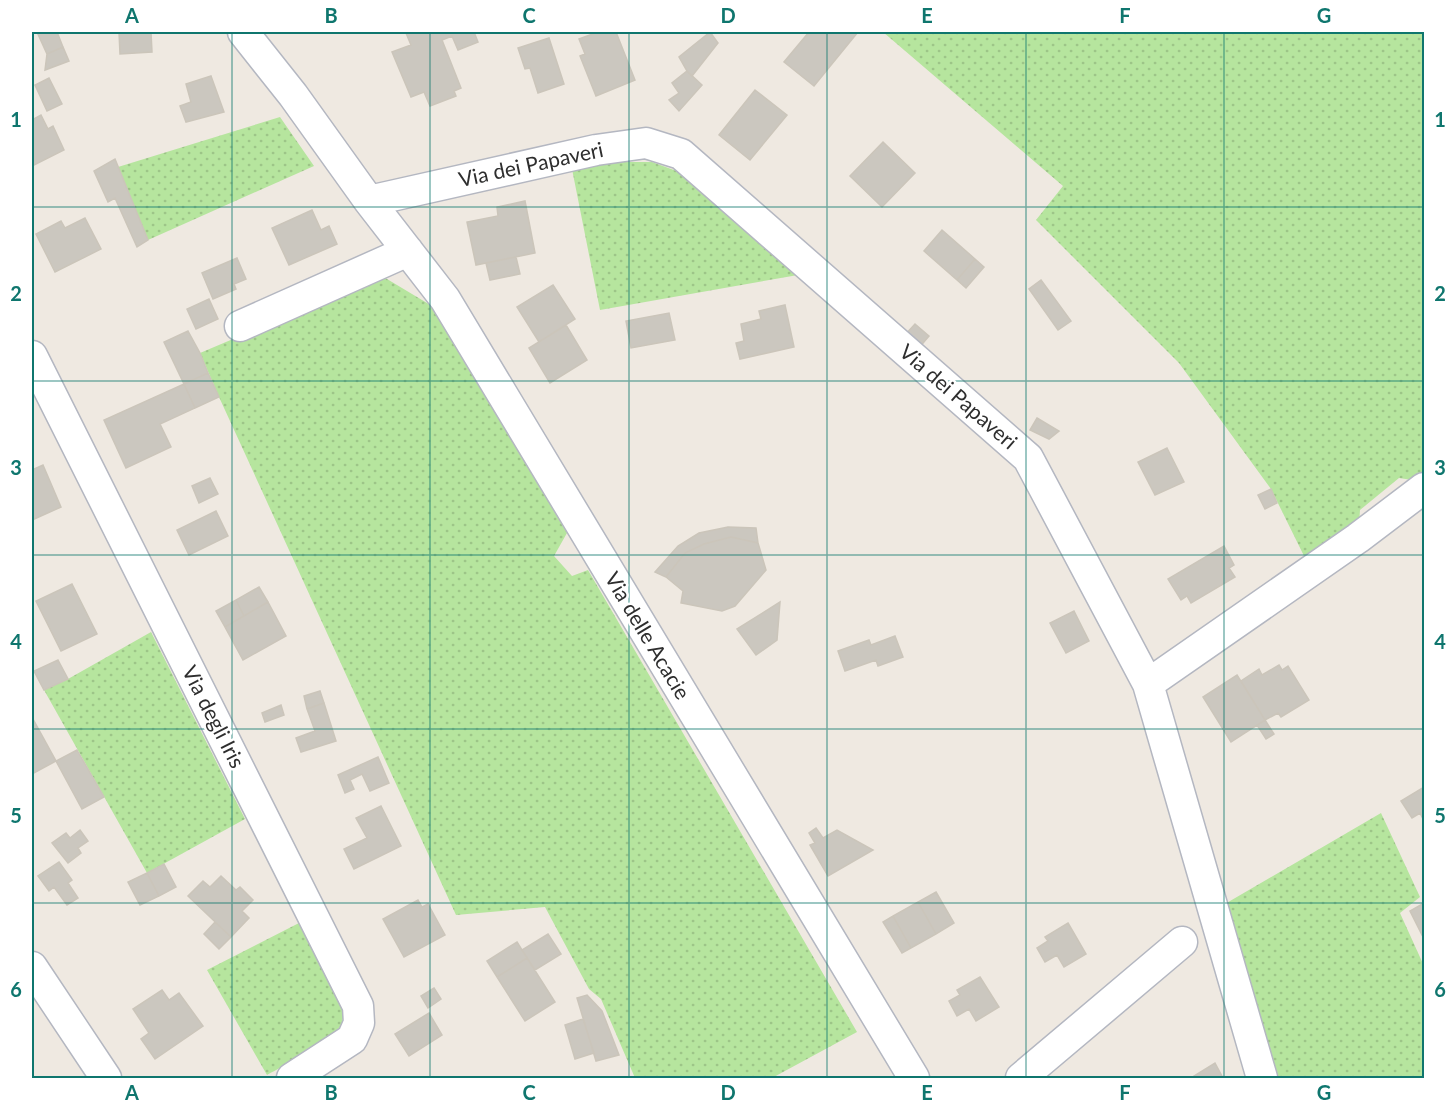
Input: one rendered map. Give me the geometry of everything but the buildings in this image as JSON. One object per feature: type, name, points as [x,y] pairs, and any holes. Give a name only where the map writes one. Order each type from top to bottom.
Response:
[{"type":"street","name":"Via delle Acacie","points":[[243,32],[293,95],[369,201],[445,299],[914,1078]]},
{"type":"street","name":"Via dei Papaveri","points":[[369,201],[596,150],[646,143],[681,154],[1028,458],[1148,684],[1262,1078]]},
{"type":"street","points":[[240,326],[408,251]]},
{"type":"street","name":"Via degli Iris","points":[[32,356],[358,1006],[359,1023],[352,1039],[310,1074]]},
{"type":"street","points":[[1148,684],[1358,538],[1425,488]]},
{"type":"street","points":[[1021,1078],[1182,942]]},
{"type":"street","points":[[32,967],[106,1078]]},
{"type":"green space","points":[[883,32],[1424,32],[1424,471],[1412,480],[1399,478],[1360,510],[1359,525],[1305,558],[1271,489],[1179,363],[1036,220],[1063,186]]},
{"type":"green space","points":[[280,117],[314,166],[148,240],[118,167]]},
{"type":"green space","points":[[608,162],[652,162],[682,173],[723,212],[798,275],[600,310],[572,169]]},
{"type":"green space","points":[[382,276],[437,309],[567,533],[554,556],[572,576],[588,570],[857,1032],[772,1078],[635,1078],[601,999],[589,989],[545,907],[456,915],[200,353]]},
{"type":"green space","points":[[151,632],[245,819],[147,873],[44,690]]},
{"type":"green space","points":[[1381,813],[1420,897],[1400,913],[1424,966],[1424,1078],[1271,1078],[1218,908]]},
{"type":"green space","points":[[299,923],[343,1007],[343,1020],[337,1031],[329,1038],[267,1075],[207,970]]}]
